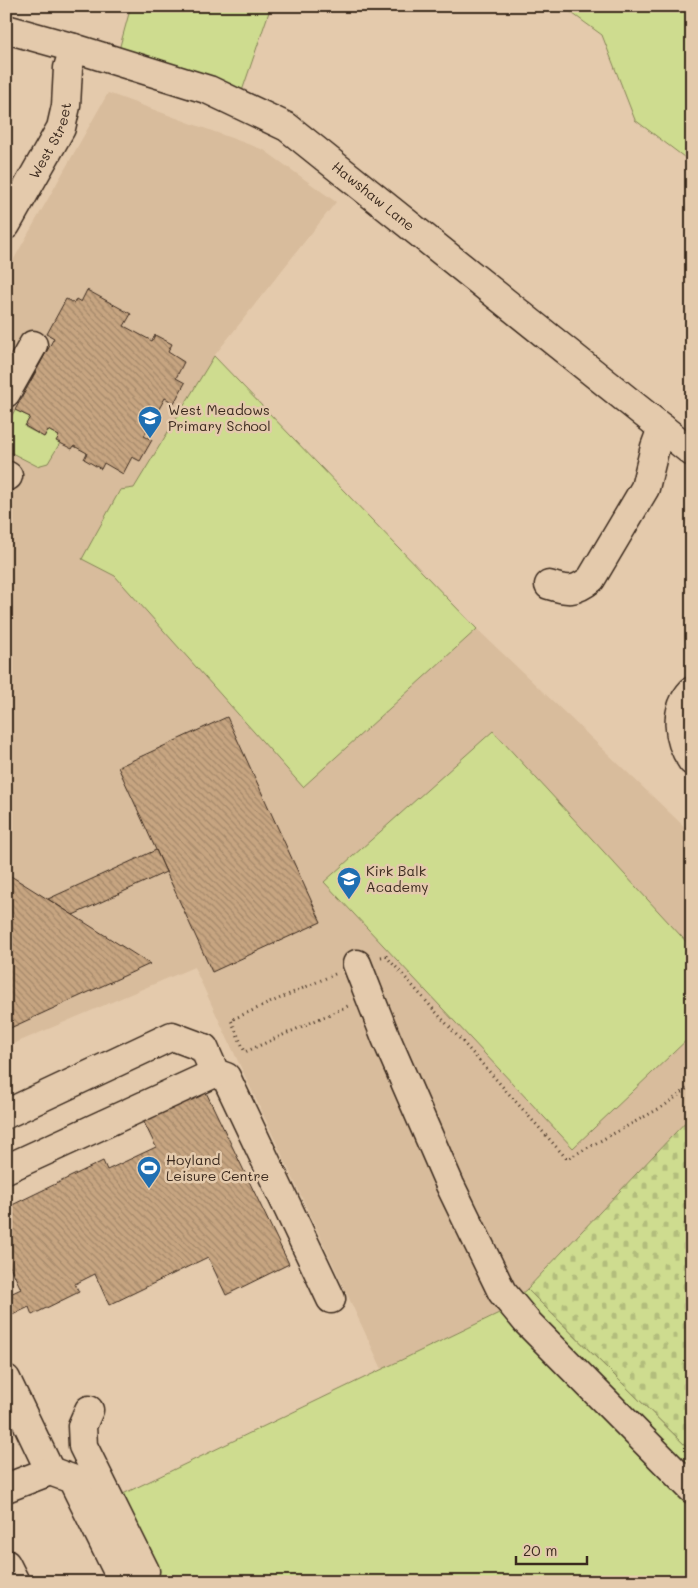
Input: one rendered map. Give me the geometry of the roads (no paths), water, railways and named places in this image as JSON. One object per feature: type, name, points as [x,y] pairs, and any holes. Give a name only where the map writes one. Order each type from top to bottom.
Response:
[{"type":"main road","name":"Hawshaw Lane","points":[[6,29],[209,90],[287,127],[692,452]]},
{"type":"main road","name":"West Street","points":[[6,225],[61,128],[66,106],[68,68],[74,48]]},
{"type":"main road","points":[[6,393],[34,345]]},
{"type":"main road","points":[[549,585],[563,589],[572,589],[581,587],[591,579],[645,488],[662,428]]},
{"type":"main road","points":[[692,691],[684,699],[678,716],[681,738],[692,760]]},
{"type":"main road","points":[[357,964],[386,1038],[446,1177],[502,1292],[527,1322],[692,1489]]},
{"type":"main road","points":[[6,1114],[172,1036],[204,1048],[215,1072],[226,1077],[330,1299]]},
{"type":"main road","points":[[6,1169],[215,1072]]},
{"type":"main road","points":[[6,1379],[50,1471]]},
{"type":"main road","points":[[89,1410],[82,1426],[83,1446],[145,1571],[140,1582]]},
{"type":"main road","points":[[6,1488],[50,1471],[72,1479],[123,1582]]},
{"type":"place","name":"West Meadows Primary School","points":[[150,439]]},
{"type":"place","name":"Kirk Balk Academy","points":[[349,900]]},
{"type":"place","name":"Hoyland Leisure Centre","points":[[149,1189]]}]
